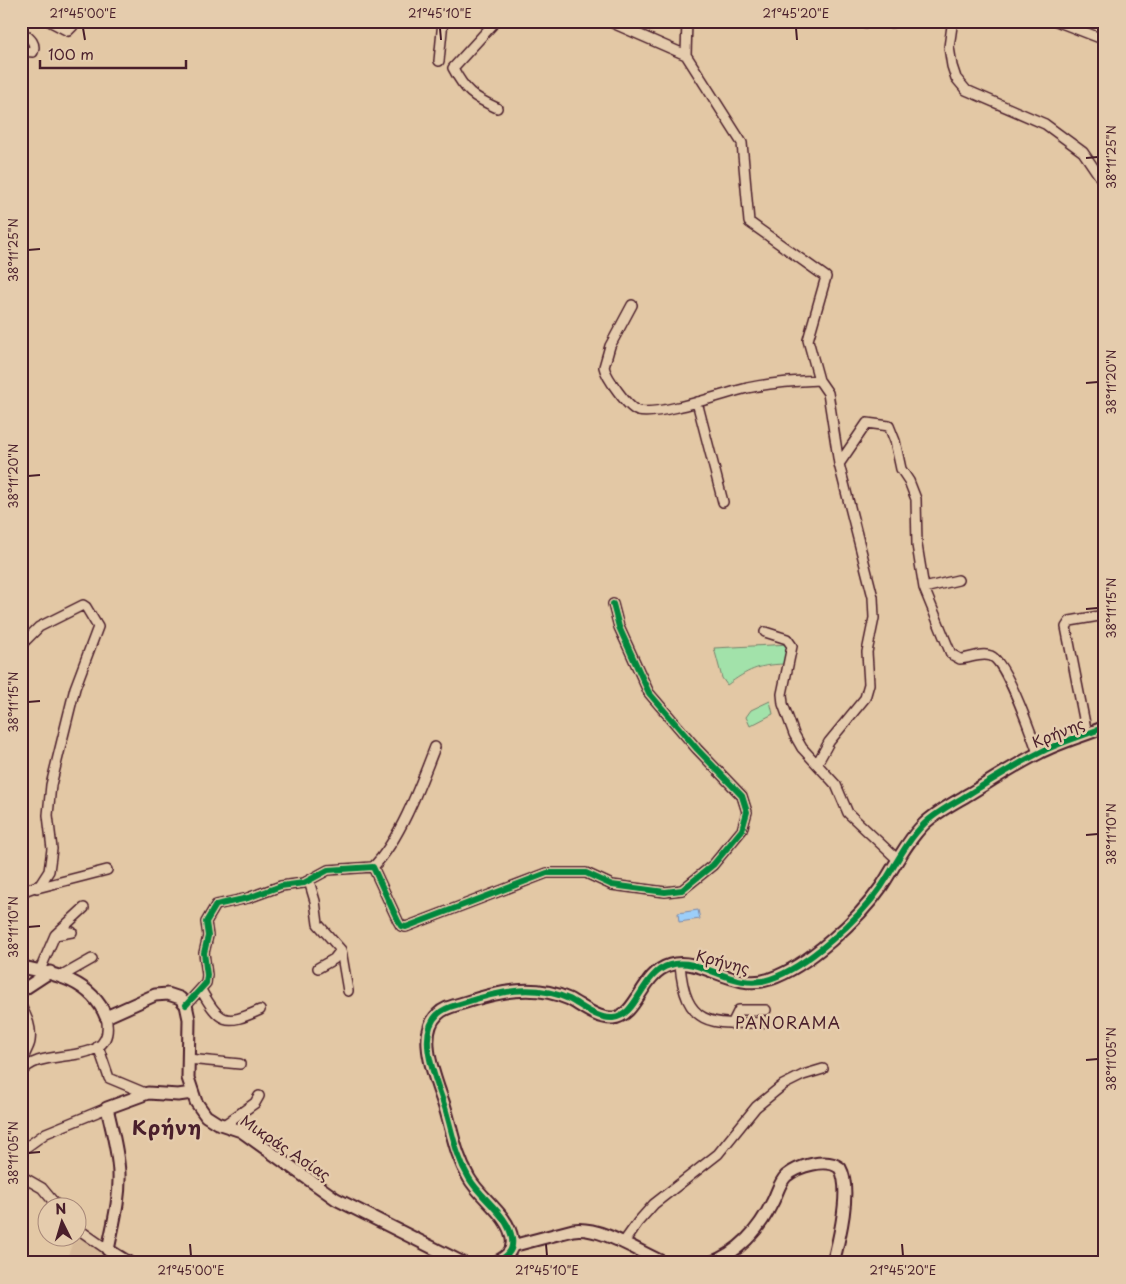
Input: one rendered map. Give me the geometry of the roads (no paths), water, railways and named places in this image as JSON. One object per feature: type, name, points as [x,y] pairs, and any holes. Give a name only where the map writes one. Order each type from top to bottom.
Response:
[{"type":"street","points":[[49,21],[68,31],[73,26],[73,21]]},
{"type":"street","points":[[439,61],[443,21]]},
{"type":"street","points":[[496,21],[453,68],[463,86],[469,92],[476,98],[497,108]]},
{"type":"street","points":[[608,21],[686,55],[742,143],[749,222],[826,277],[808,340],[819,380],[828,393],[838,464],[875,610],[868,639],[869,684],[865,698],[829,742],[817,764]]},
{"type":"street","points":[[686,55],[687,21]]},
{"type":"street","points":[[865,21],[892,21]]},
{"type":"street","points":[[949,21],[952,26],[949,46],[952,66],[956,78],[966,90],[1045,124],[1084,152],[1104,183]]},
{"type":"street","points":[[1056,21],[1105,40]]},
{"type":"street","points":[[21,31],[34,42],[35,47],[33,52],[30,53],[21,51]]},
{"type":"street","points":[[632,305],[613,338],[605,359],[604,370],[628,404],[638,411],[697,402],[764,385],[819,380]]},
{"type":"street","points":[[697,402],[723,502]]},
{"type":"street","points":[[838,464],[867,423],[881,423],[889,426],[902,469],[910,481],[916,499],[917,544],[924,588],[953,656],[960,659],[987,655],[997,660],[1018,701],[1038,753]]},
{"type":"street","points":[[924,588],[958,580]]},
{"type":"street","points":[[373,867],[398,921],[401,926],[406,927],[547,872],[586,873],[607,884],[671,892],[686,888],[713,865],[742,830],[747,817],[745,802],[649,693],[619,627],[613,604]]},
{"type":"street","points":[[21,645],[44,624],[84,605],[98,628],[78,677],[52,785],[48,815],[52,849],[49,871],[44,882],[21,892]]},
{"type":"street","points":[[1088,734],[1066,626],[1070,621],[1099,616],[1105,611]]},
{"type":"street","points":[[765,632],[787,639],[792,646],[791,658],[783,686],[783,704],[802,748],[836,786],[848,813],[898,860]]},
{"type":"street","name":"Κρήνης","points":[[512,1246],[512,1236],[507,1225],[471,1181],[456,1153],[430,1060],[428,1036],[433,1020],[449,1007],[501,991],[519,990],[547,993],[568,999],[606,1018],[622,1016],[628,1013],[645,984],[653,975],[665,966],[680,964],[695,966],[738,981],[754,982],[768,980],[804,960],[861,913],[923,825],[936,814],[1038,753],[1105,727]]},
{"type":"street","points":[[106,1016],[162,994],[177,996],[186,1005],[201,990],[207,979],[204,953],[208,936],[206,922],[213,908],[220,903],[248,898],[281,886],[310,881],[328,870],[373,867],[386,851],[414,797],[435,748]]},
{"type":"street","points":[[32,888],[60,883],[107,870]]},
{"type":"street","points":[[310,881],[318,924],[342,950],[348,991]]},
{"type":"street","points":[[51,973],[55,935],[84,908]]},
{"type":"street","points":[[55,935],[72,932]]},
{"type":"street","points":[[318,968],[334,959],[342,950]]},
{"type":"street","points":[[21,991],[51,973],[92,959]]},
{"type":"street","points":[[680,964],[682,986],[692,1011],[703,1018],[732,1024],[767,1022]]},
{"type":"street","points":[[21,967],[51,973],[74,982],[90,994],[106,1016],[108,1032],[98,1046],[82,1054],[36,1060],[24,1070]]},
{"type":"street","points":[[201,990],[213,1011],[223,1018],[236,1020],[260,1010]]},
{"type":"street","name":"Μικράς Ασίας","points":[[186,1005],[190,1020],[188,1078],[192,1093],[206,1116],[246,1134],[336,1199],[464,1263]]},
{"type":"street","points":[[21,1006],[30,1030],[30,1042],[24,1055],[24,1070]]},
{"type":"street","points":[[732,1024],[739,1010],[766,1010]]},
{"type":"street","points":[[98,1046],[109,1078],[145,1093],[180,1095],[192,1093]]},
{"type":"street","points":[[188,1059],[240,1064]]},
{"type":"street","points":[[623,1243],[654,1204],[718,1154],[756,1107],[783,1085],[803,1075],[823,1069]]},
{"type":"street","points":[[21,1151],[46,1133],[145,1093]]},
{"type":"street","points":[[224,1125],[255,1103],[259,1096]]},
{"type":"street","points":[[107,1108],[119,1172],[116,1218],[108,1250]]},
{"type":"street","points":[[710,1263],[734,1250],[758,1229],[787,1176],[800,1168],[826,1163],[838,1166],[844,1180],[841,1228],[833,1263]]},
{"type":"street","points":[[21,1176],[42,1188],[49,1196]]},
{"type":"street","points":[[494,1263],[508,1255],[512,1246],[579,1229],[623,1243],[665,1263]]},
{"type":"street","points":[[88,1235],[129,1263]]},
{"type":"water","points":[[698,910],[700,919],[679,922],[678,913]]},
{"type":"district","name":"PANORAMA","points":[[788,1022]]},
{"type":"district","name":"Κρήνη","points":[[167,1127]]}]
